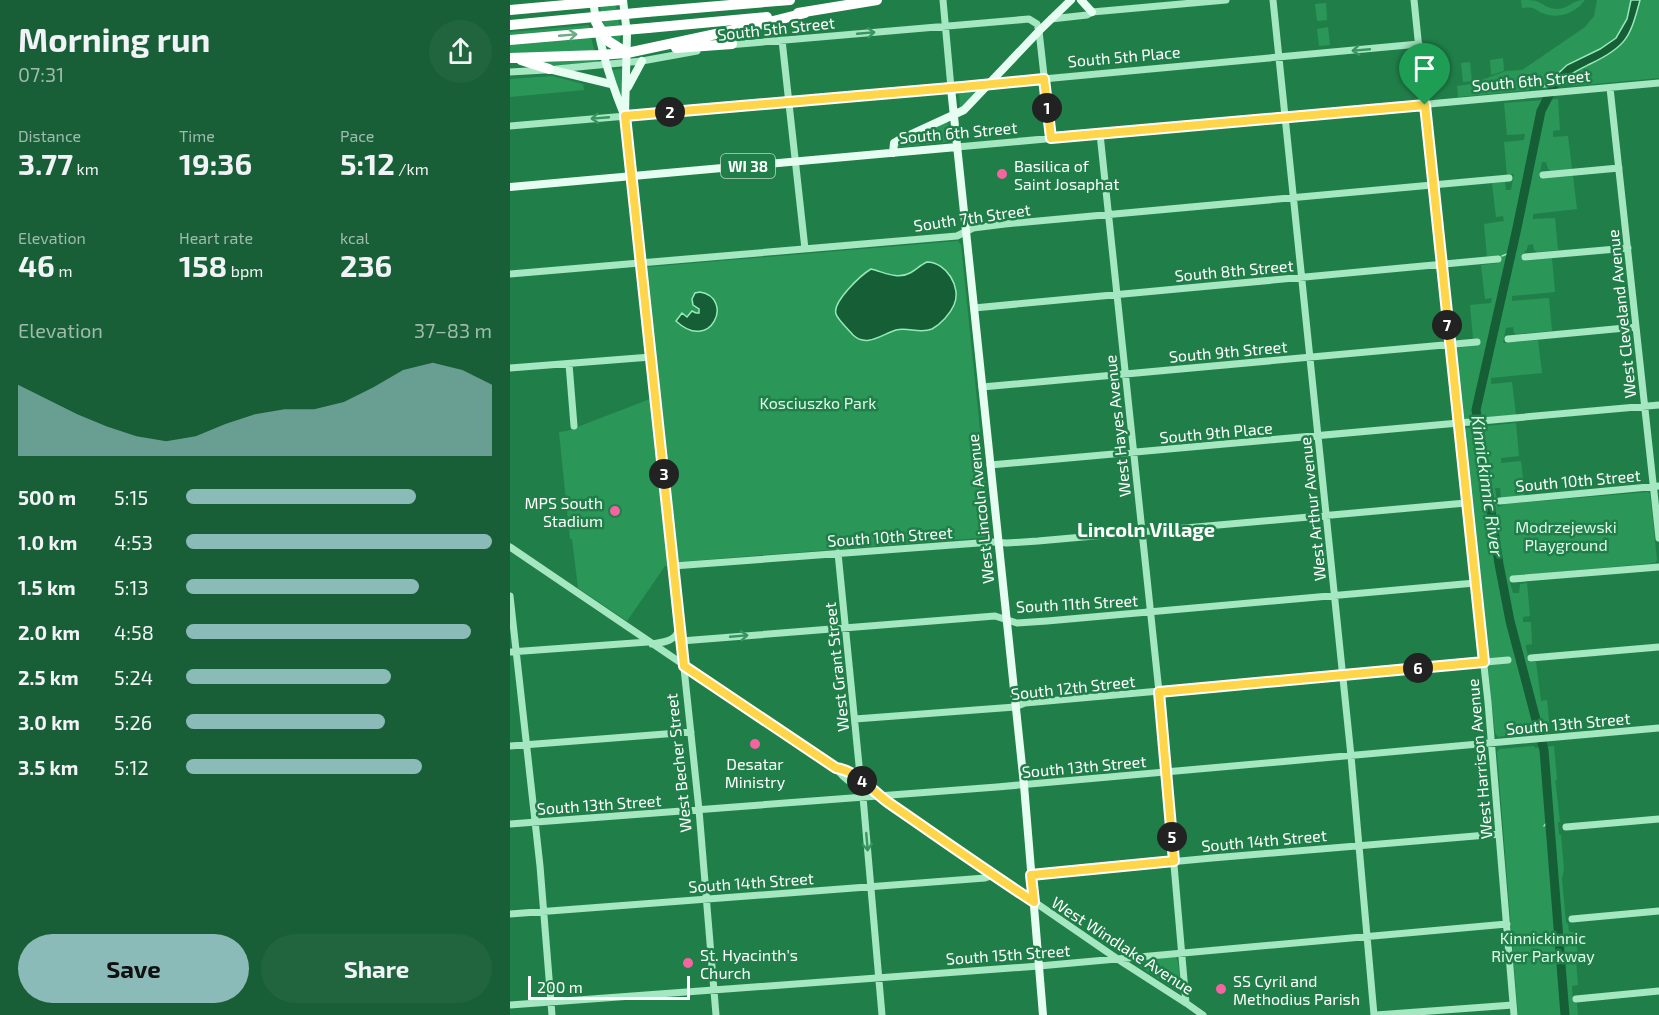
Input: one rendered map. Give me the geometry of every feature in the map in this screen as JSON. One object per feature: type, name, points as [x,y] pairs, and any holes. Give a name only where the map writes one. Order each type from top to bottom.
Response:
[{"type":"highway","points":[[510,10],[622,0]]},
{"type":"highway","points":[[510,25],[790,0]]},
{"type":"highway","points":[[511,58],[604,60],[627,58],[650,49],[805,13],[877,0]]},
{"type":"highway","points":[[510,40],[805,13]]},
{"type":"highway","points":[[596,22],[608,41],[627,58]]},
{"type":"highway","points":[[650,49],[732,44]]},
{"type":"highway","points":[[642,61],[650,49]]},
{"type":"highway","points":[[511,58],[549,69]]},
{"type":"main road","name":"West Becher Street","points":[[593,0],[604,60],[611,84],[625,116]]},
{"type":"main road","name":"West Becher Street","points":[[622,0],[627,34],[625,116],[632,176]]},
{"type":"main road","points":[[893,153],[894,143],[964,110],[1071,0]]},
{"type":"main road","points":[[1081,0],[1092,12]]},
{"type":"main road","points":[[627,90],[642,61]]},
{"type":"main road","points":[[549,69],[611,84]]},
{"type":"main road","name":"South 5th Place","points":[[951,88],[988,84]]},
{"type":"main road","name":"West Lincoln Avenue","points":[[951,88],[1024,784],[1043,1015]]},
{"type":"main road","name":"South 6th Street","points":[[510,187],[957,147]]},
{"type":"street","points":[[1051,19],[1087,15],[1092,12],[1226,0]]},
{"type":"street","name":"West Arthur Avenue","points":[[1273,0],[1343,675],[1375,1015]]},
{"type":"street","name":"West Harrison Avenue","points":[[1414,0],[1492,743],[1514,1015]]},
{"type":"street","name":"West Lincoln Avenue","points":[[943,4],[951,88]]},
{"type":"street","name":"South 5th Street","points":[[627,58],[642,61],[732,44],[1029,19],[1037,24],[1039,31]]},
{"type":"street","points":[[1039,31],[1051,138]]},
{"type":"street","points":[[782,40],[805,249]]},
{"type":"street","name":"South 5th Place","points":[[988,84],[1419,44]]},
{"type":"street","points":[[510,72],[549,69],[604,60]]},
{"type":"street","name":"South 6th Street","points":[[957,147],[1659,83]]},
{"type":"street","name":"South 5th Place","points":[[510,126],[951,88]]},
{"type":"street","name":"West Cleveland Avenue","points":[[1610,88],[1645,407],[1656,486],[1659,538]]},
{"type":"street","name":"West Hayes Avenue","points":[[1100,134],[1159,692],[1186,1003]]},
{"type":"street","points":[[1544,175],[1619,168]]},
{"type":"street","name":"West Becher Street","points":[[632,176],[699,810],[716,1015]]},
{"type":"street","name":"South 7th Street","points":[[510,274],[957,236],[973,228],[1005,224],[1509,178]]},
{"type":"street","points":[[1525,256],[1628,248]]},
{"type":"street","name":"South 8th Street","points":[[974,308],[1498,259]]},
{"type":"street","points":[[1508,339],[1636,327]]},
{"type":"street","name":"South 9th Street","points":[[982,387],[1478,342]]},
{"type":"street","points":[[510,368],[651,357]]},
{"type":"street","points":[[569,364],[574,426]]},
{"type":"street","name":"South 9th Place","points":[[990,465],[1659,405]]},
{"type":"street","name":"South 10th Street","points":[[1500,501],[1656,486]]},
{"type":"street","name":"South 10th Street","points":[[673,566],[1038,541],[1466,503]]},
{"type":"street","name":"West Windlake Avenue","points":[[511,550],[836,768],[857,786],[880,796]]},
{"type":"street","name":"West Grant Street","points":[[838,553],[859,765],[855,777]]},
{"type":"street","points":[[1513,579],[1659,567]]},
{"type":"street","name":"South 11th Street","points":[[681,641],[995,616],[1017,623],[1475,583]]},
{"type":"street","points":[[510,596],[513,652],[535,822],[552,1015]]},
{"type":"street","points":[[513,652],[668,641],[675,638],[680,627]]},
{"type":"street","points":[[1531,658],[1659,647]]},
{"type":"street","name":"South 12th Street","points":[[855,719],[1015,707],[1025,704],[1508,660]]},
{"type":"street","name":"South 13th Street","points":[[510,824],[1024,784],[1659,728]]},
{"type":"street","points":[[510,746],[690,732]]},
{"type":"street","name":"West Windlake Avenue","points":[[836,768],[843,769],[855,777],[994,875],[1203,1015]]},
{"type":"street","points":[[863,797],[882,1015]]},
{"type":"street","points":[[1566,827],[1659,819]]},
{"type":"street","name":"South 14th Street","points":[[1031,875],[1499,834]]},
{"type":"street","name":"South 14th Street","points":[[510,914],[985,878],[994,875]]},
{"type":"street","points":[[1572,919],[1659,911]]},
{"type":"street","name":"South 15th Street","points":[[510,1005],[1039,966],[1507,924]]},
{"type":"street","points":[[1576,999],[1659,991]]},
{"type":"street","points":[[1375,1015],[1513,1005]]},
{"type":"green space","points":[[599,0],[615,0],[621,33],[619,45],[606,30]]},
{"type":"green space","points":[[1521,0],[1536,1],[1558,9],[1585,0],[1573,11],[1557,16],[1545,14],[1533,8],[1522,8]]},
{"type":"green space","points":[[1597,0],[1631,0],[1627,19],[1616,38],[1609,44],[1567,65],[1544,87],[1458,97],[1457,86],[1471,84],[1506,71],[1522,70],[1585,27],[1594,16]]},
{"type":"green space","points":[[1640,0],[1659,0],[1659,78],[1573,86],[1573,84],[1558,85],[1573,73],[1612,52],[1625,40],[1633,24]]},
{"type":"green space","points":[[1326,3],[1327,20],[1317,21],[1315,4]]},
{"type":"green space","points":[[589,25],[590,30],[510,37],[510,32]]},
{"type":"green space","points":[[1328,27],[1330,45],[1319,46],[1317,29]]},
{"type":"green space","points":[[591,37],[595,53],[510,54],[510,44]]},
{"type":"green space","points":[[1503,58],[1504,71],[1491,75],[1490,60]]},
{"type":"green space","points":[[597,60],[598,62],[551,66],[530,62]]},
{"type":"green space","points":[[1470,62],[1472,81],[1463,82],[1461,63]]},
{"type":"green space","points":[[622,69],[621,100],[612,70]]},
{"type":"green space","points":[[552,76],[583,84],[584,90],[510,97],[510,79]]},
{"type":"green space","points":[[978,90],[961,108],[960,107],[959,93]]},
{"type":"green space","points":[[1558,99],[1560,130],[1553,131],[1553,137],[1568,136],[1572,169],[1551,171],[1546,162],[1542,162],[1539,178],[1573,176],[1577,209],[1533,214],[1533,219],[1555,218],[1558,250],[1537,252],[1533,244],[1528,245],[1523,254],[1524,261],[1552,258],[1555,292],[1512,296],[1512,301],[1549,298],[1552,331],[1516,334],[1513,327],[1506,328],[1503,343],[1538,340],[1542,373],[1491,378],[1491,384],[1512,382],[1516,415],[1464,419],[1454,349],[1479,345],[1479,339],[1473,339],[1470,305],[1491,303],[1492,298],[1485,299],[1481,265],[1498,263],[1498,256],[1487,257],[1484,224],[1504,221],[1503,216],[1496,217],[1492,183],[1505,182],[1506,190],[1511,190],[1514,174],[1507,175],[1504,142],[1524,140],[1525,134],[1507,135],[1504,103]]},
{"type":"green space","points":[[948,121],[949,142],[898,147],[897,145]]},
{"type":"green space","name":"Kosciuszko Park","points":[[958,241],[961,245],[991,537],[677,562],[645,270],[647,267]]},
{"type":"green space","name":"MPS South Stadium","points":[[650,399],[669,565],[665,566],[627,621],[578,588],[572,539],[570,539],[559,432]]},
{"type":"green space","name":"Modrzejewski Playground","points":[[1516,423],[1519,456],[1501,458],[1501,463],[1521,461],[1525,496],[1501,498],[1500,488],[1495,488],[1498,507],[1506,504],[1648,492],[1657,560],[1655,563],[1514,576],[1509,579],[1513,593],[1519,593],[1520,584],[1527,583],[1530,616],[1523,617],[1523,622],[1531,622],[1532,644],[1526,647],[1529,662],[1536,662],[1541,701],[1547,700],[1550,730],[1498,737],[1495,733],[1463,432],[1467,428]]},
{"type":"green space","name":"Kinnickinnic River Parkway","points":[[1534,746],[1535,748],[1554,746],[1566,922],[1569,932],[1575,932],[1578,956],[1572,957],[1572,962],[1576,962],[1578,985],[1572,986],[1573,1002],[1577,1003],[1578,1015],[1518,1015],[1497,752],[1499,749]]},
{"type":"green space","points":[[1176,957],[1181,991],[1179,992],[1137,965],[1143,960]]},
{"type":"shaded area","points":[[1631,0],[1640,0],[1633,24],[1625,40],[1619,46],[1565,78],[1558,85],[1544,87],[1567,65],[1600,49],[1616,38],[1627,19]]},
{"type":"shaded area","points":[[927,262],[934,263],[946,271],[956,291],[954,305],[950,312],[932,329],[896,330],[874,339],[864,340],[853,335],[837,316],[836,309],[843,296],[871,269],[900,276],[910,273]]},
{"type":"shaded area","points":[[700,292],[710,296],[716,304],[717,313],[708,328],[699,331],[689,329],[676,321],[682,313],[687,317],[692,311],[699,313],[692,299],[695,293]]},
{"type":"waterway","name":"Kinnickinnic River","points":[[1561,78],[1556,82],[1541,111],[1476,410],[1510,621],[1544,750],[1565,1015]]},
{"type":"waterway","points":[[1502,256],[1512,252]]},
{"type":"waterway","name":"Kinnickinnic River","points":[[1544,826],[1549,820]]},
{"type":"place","name":"Basilica of Saint Josaphat","points":[[1002,174]]},
{"type":"place","name":"MPS South Stadium","points":[[615,511]]},
{"type":"place","name":"Desatar Ministry","points":[[755,744]]},
{"type":"place","name":"St. Hyacinth's Church","points":[[688,963]]},
{"type":"place","name":"SS Cyril and Methodius Parish","points":[[1221,989]]},
{"type":"district","name":"Lincoln Village","points":[[1146,529]]},
{"type":"route","points":[[1044,79],[1051,138],[1425,105],[1484,662],[1159,692],[1174,861],[1031,875],[1034,902],[853,775],[836,768],[684,666],[625,116],[1044,79]]}]
